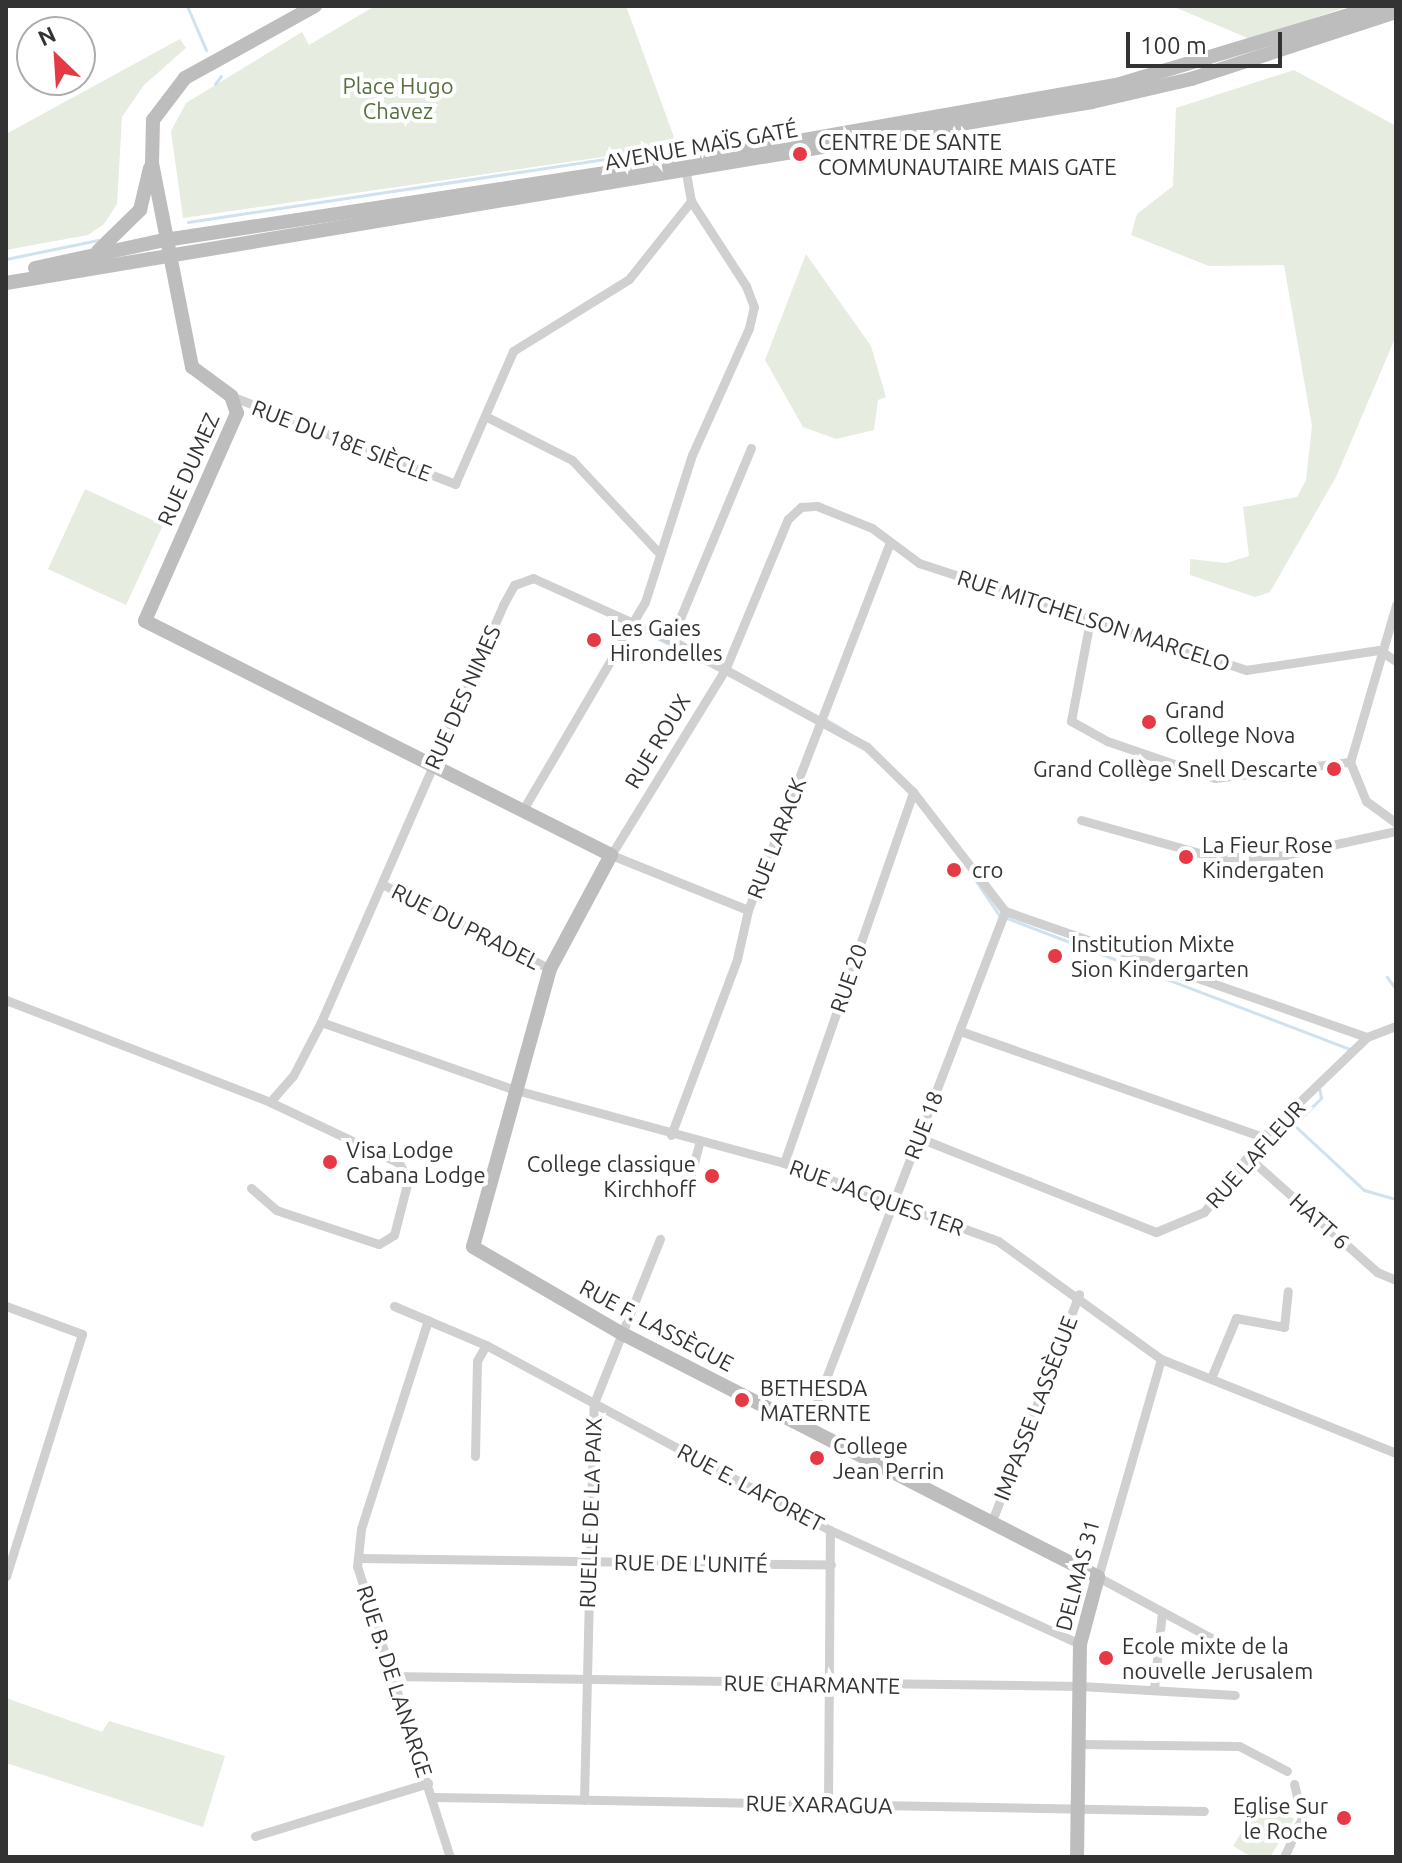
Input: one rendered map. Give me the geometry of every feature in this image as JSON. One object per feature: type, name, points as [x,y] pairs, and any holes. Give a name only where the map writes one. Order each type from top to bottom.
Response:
[{"type":"main road","points":[[86,257],[128,228],[152,163],[153,120],[185,78],[315,6]]},
{"type":"main road","name":"AVENUE MAÏS GATÉ","points":[[685,167],[1120,84],[1379,6]]},
{"type":"main road","name":"AVENUE MAÏS GATÉ","points":[[6,274],[86,257],[1092,102],[1191,79],[1396,12]]},
{"type":"main road","name":"RUE DUMEZ","points":[[152,163],[166,247],[192,367],[231,396],[237,413],[145,621],[432,765]]},
{"type":"main road","name":"AVENUE MAÏS GATÉ","points":[[6,283],[166,247]]},
{"type":"main road","points":[[432,765],[524,808],[611,855]]},
{"type":"main road","name":"RUE ROUX","points":[[512,1089],[550,969],[611,855]]},
{"type":"main road","name":"RUE F. LASSÈGUE","points":[[512,1089],[473,1247],[621,1333],[1098,1577]]},
{"type":"main road","name":"DELMAS 31","points":[[1077,1857],[1080,1644],[1098,1577]]},
{"type":"street","points":[[524,808],[631,628],[754,307],[691,201],[685,167]]},
{"type":"street","name":"RUE DU 18E SIÈCLE","points":[[231,396],[455,484],[513,351],[629,279],[691,201]]},
{"type":"street","points":[[485,416],[572,460],[659,553]]},
{"type":"street","points":[[671,640],[751,448]]},
{"type":"street","name":"RUE ROUX","points":[[611,855],[725,670],[788,519],[801,507],[817,506],[872,528],[889,544]]},
{"type":"street","name":"RUE MITCHELSON MARCELO","points":[[889,544],[919,563],[1091,615],[1246,670],[1379,650]]},
{"type":"street","name":"RUE LARACK","points":[[671,1135],[737,959],[748,910],[889,544]]},
{"type":"street","name":"RUE DES NIMES","points":[[270,1102],[321,1022],[514,585],[533,578],[631,628],[671,640],[725,670],[822,716],[913,792],[1005,911]]},
{"type":"street","points":[[1396,605],[1379,650],[1350,762],[1366,801],[1396,823]]},
{"type":"street","points":[[1091,615],[1071,721],[1107,741],[1215,778],[1350,762]]},
{"type":"street","points":[[1379,650],[1396,661]]},
{"type":"street","name":"RUE 20","points":[[784,1163],[913,792]]},
{"type":"street","points":[[1081,820],[1217,858],[1286,855],[1396,831]]},
{"type":"street","points":[[611,855],[748,910]]},
{"type":"street","name":"RUE DU PRADEL","points":[[382,884],[550,969]]},
{"type":"street","points":[[1005,911],[1367,1037]]},
{"type":"street","name":"RUE 18","points":[[807,1428],[896,1203],[917,1137],[1005,911]]},
{"type":"street","points":[[6,1000],[270,1102],[399,1163],[408,1180],[394,1235],[379,1244],[276,1210],[251,1188]]},
{"type":"street","name":"RUE JACQUES 1ER","points":[[321,1022],[512,1089],[671,1135],[784,1163],[998,1241],[1079,1294],[1161,1359],[1396,1453]]},
{"type":"street","name":"RUE LAFLEUR","points":[[917,1137],[1156,1232],[1204,1212],[1263,1137],[1367,1037],[1396,1026]]},
{"type":"street","points":[[960,1031],[1263,1137]]},
{"type":"street","points":[[689,1182],[700,1140]]},
{"type":"street","name":"HATT 6","points":[[1248,1157],[1377,1272],[1396,1280]]},
{"type":"street","name":"RUELLE DE LA PAIX","points":[[584,1800],[587,1561],[594,1403],[660,1239]]},
{"type":"street","points":[[1211,1378],[1236,1318],[1284,1327],[1288,1291]]},
{"type":"street","name":"IMPASSE LASSÈGUE","points":[[992,1521],[1079,1294]]},
{"type":"street","points":[[6,1306],[82,1334],[6,1576]]},
{"type":"street","name":"RUE E. LAFORET","points":[[394,1306],[486,1345],[830,1530],[1080,1644]]},
{"type":"street","name":"RUE B. DE LANARGE","points":[[428,1320],[358,1558],[389,1676],[434,1797],[450,1857]]},
{"type":"street","points":[[475,1456],[477,1361],[486,1345]]},
{"type":"street","name":"DELMAS 31","points":[[1098,1577],[1161,1359]]},
{"type":"street","points":[[828,1804],[830,1530]]},
{"type":"street","name":"RUE DE L'UNITÉ","points":[[358,1558],[831,1565]]},
{"type":"street","points":[[1098,1577],[1228,1647]]},
{"type":"street","points":[[1154,1689],[1162,1612]]},
{"type":"street","name":"RUE CHARMANTE","points":[[389,1676],[585,1678],[831,1686],[1080,1686],[1235,1695]]},
{"type":"street","points":[[1079,1744],[1239,1746],[1287,1771]]},
{"type":"street","points":[[255,1836],[428,1783]]},
{"type":"street","points":[[1284,1857],[1302,1818],[1294,1784]]},
{"type":"street","name":"RUE XARAGUA","points":[[434,1797],[1204,1811]]},
{"type":"green space","name":"Place Hugo Chavez","points":[[375,6],[626,6],[674,137],[671,147],[183,218],[171,131],[186,103],[302,32],[309,45]]},
{"type":"green space","points":[[1172,6],[1350,6],[1250,39]]},
{"type":"green space","points":[[180,39],[186,48],[144,85],[122,117],[117,204],[104,224],[88,235],[6,250],[6,134],[76,96],[96,96],[96,85]]},
{"type":"green space","points":[[1294,70],[1396,126],[1396,336],[1336,477],[1270,592],[1255,597],[1190,575],[1190,559],[1226,563],[1249,556],[1243,507],[1297,497],[1306,480],[1312,426],[1284,265],[1209,266],[1131,235],[1137,214],[1173,186],[1176,108]]},
{"type":"green space","points":[[806,254],[871,346],[886,397],[878,400],[874,430],[836,439],[803,427],[765,360]]},
{"type":"green space","points":[[85,489],[163,525],[126,605],[48,569]]},
{"type":"green space","points":[[6,1698],[102,1732],[109,1721],[225,1756],[203,1827],[6,1763]]},
{"type":"green space","points":[[1262,1799],[1294,1819],[1270,1857],[1252,1857],[1233,1846]]},
{"type":"waterway","points":[[187,6],[206,50]]},
{"type":"waterway","points":[[215,84],[221,76]]},
{"type":"waterway","points":[[188,222],[675,148]]},
{"type":"waterway","points":[[6,259],[98,240]]},
{"type":"waterway","points":[[622,629],[639,630]]},
{"type":"waterway","points":[[649,634],[719,670]]},
{"type":"waterway","points":[[827,720],[847,732]]},
{"type":"waterway","points":[[976,881],[999,915],[1349,1049]]},
{"type":"waterway","points":[[1387,977],[1396,989]]},
{"type":"waterway","points":[[1319,1087],[1321,1098],[1294,1125],[1364,1190],[1396,1199]]},
{"type":"place","name":"CENTRE DE SANTE COMMUNAUTAIRE MAIS GATE","points":[[800,154]]},
{"type":"place","name":"Les Gaies Hirondelles","points":[[594,640]]},
{"type":"place","name":"Grand College Nova","points":[[1149,722]]},
{"type":"place","name":"Grand Collège Snell Descarte","points":[[1334,769]]},
{"type":"place","name":"La Fieur Rose Kindergaten","points":[[1186,857]]},
{"type":"place","name":"cro","points":[[954,870]]},
{"type":"place","name":"Institution Mixte Sion Kindergarten","points":[[1055,956]]},
{"type":"place","name":"Visa Lodge Cabana Lodge","points":[[330,1162]]},
{"type":"place","name":"College classique Kirchhoff","points":[[712,1176]]},
{"type":"place","name":"BETHESDA MATERNTE","points":[[742,1400]]},
{"type":"place","name":"College Jean Perrin","points":[[817,1458]]},
{"type":"place","name":"Ecole mixte de la nouvelle Jerusalem","points":[[1106,1658]]},
{"type":"place","name":"Eglise Sur le Roche","points":[[1344,1818]]}]
